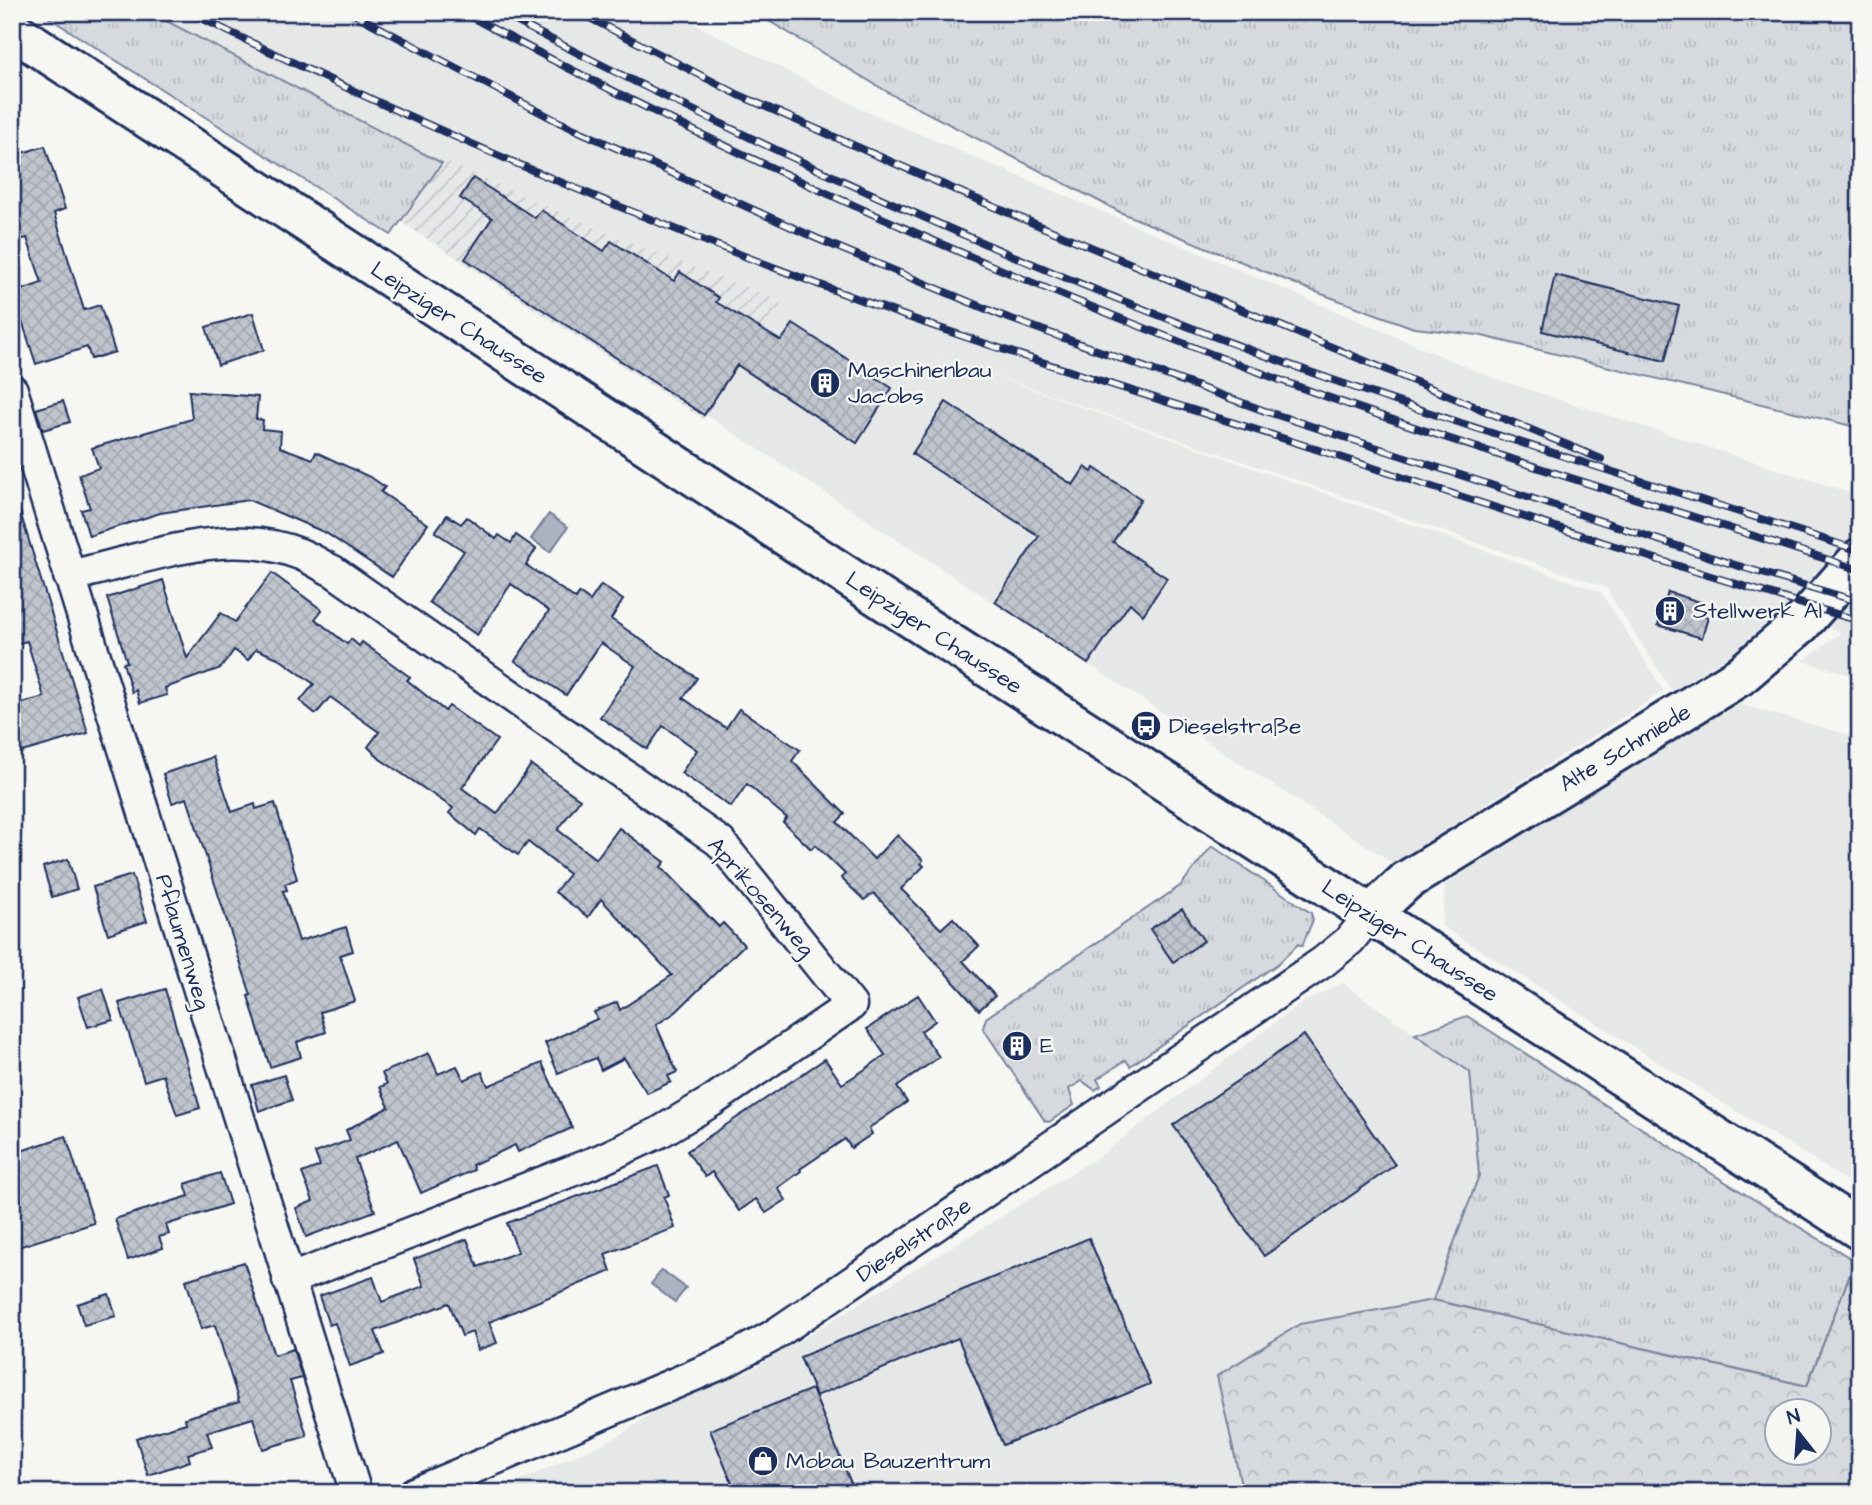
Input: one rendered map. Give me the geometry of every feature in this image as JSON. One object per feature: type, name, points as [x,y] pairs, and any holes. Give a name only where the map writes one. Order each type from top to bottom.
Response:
[{"type":"main road","name":"Leipziger Chaussee","points":[[12,30],[899,611],[1860,1230]]},
{"type":"main road","name":"Alte Schmiede","points":[[1371,914],[1406,881],[1740,676],[1801,624],[1860,558]]},
{"type":"street","name":"Pflaumenweg","points":[[12,390],[356,1493]]},
{"type":"street","name":"Aprikosenweg","points":[[69,576],[170,550],[235,542],[271,546],[300,554],[333,571],[720,842],[852,1004],[712,1101],[660,1132],[600,1160],[288,1280]]},
{"type":"street","name":"Dieselstraße","points":[[414,1493],[723,1363],[771,1337],[1324,962],[1350,940],[1371,914]]},
{"type":"shaded area","points":[[148,12],[672,12],[861,109],[1493,378],[1860,496],[1860,512],[1849,531],[1860,535],[1860,678],[1803,661],[1841,632],[1778,612],[1738,649],[1672,691],[1605,587],[930,353],[1601,592],[1664,691],[1393,863],[706,415],[782,302],[607,233],[385,134]]},
{"type":"shaded area","points":[[385,134],[607,233],[783,302],[703,419],[374,204]]},
{"type":"shaded area","points":[[549,514],[568,527],[550,552],[531,539]]},
{"type":"shaded area","points":[[1735,703],[1860,738],[1860,1189],[1442,926],[1445,885],[1676,731]]},
{"type":"shaded area","points":[[1342,983],[1470,1072],[1479,1175],[1433,1300],[1300,1324],[1217,1376],[1243,1493],[493,1493],[619,1436],[655,1411],[753,1369],[1098,1157],[1297,1006]]},
{"type":"shaded area","points":[[662,1270],[686,1288],[675,1302],[651,1284]]},
{"type":"green space","points":[[40,12],[149,12],[442,163],[391,235]]},
{"type":"green space","points":[[754,12],[1860,12],[1860,428],[1478,335],[1414,328],[1308,289],[1122,213],[896,97]]},
{"type":"green space","points":[[1212,846],[1311,913],[1313,920],[1302,946],[1298,944],[1279,963],[1130,1066],[1126,1060],[1097,1079],[1101,1086],[1095,1090],[1082,1081],[1069,1089],[1074,1105],[1049,1122],[1045,1121],[983,1028],[986,1018],[1180,886]]},
{"type":"green space","points":[[1467,1016],[1714,1175],[1855,1261],[1807,1386],[1433,1300],[1479,1175],[1470,1072],[1415,1034]]},
{"type":"green space","points":[[1855,1261],[1860,1263],[1860,1493],[1243,1493],[1217,1376],[1300,1324],[1433,1300],[1807,1386]]},
{"type":"building","points":[[45,146],[65,209],[54,213],[84,310],[100,305],[115,352],[91,359],[87,347],[36,364],[13,293],[42,283],[27,238],[12,242],[12,156]]},
{"type":"building","points":[[473,178],[535,218],[541,210],[604,251],[611,241],[674,281],[680,272],[719,298],[716,302],[781,341],[793,324],[892,388],[857,443],[737,365],[704,415],[465,259],[492,218],[460,198]]},
{"type":"building","points":[[1555,275],[1679,306],[1665,361],[1542,331]]},
{"type":"building","points":[[253,313],[264,350],[218,365],[206,327]]},
{"type":"building","points":[[189,391],[258,397],[256,419],[263,420],[262,429],[281,431],[280,447],[313,459],[316,452],[372,478],[385,487],[381,492],[428,524],[392,577],[326,533],[249,500],[160,513],[89,536],[81,510],[90,508],[79,475],[99,468],[92,448],[192,419]]},
{"type":"building","points":[[63,401],[70,422],[43,430],[36,409]]},
{"type":"building","points":[[946,402],[1073,485],[1085,467],[1092,472],[1094,468],[1141,499],[1113,542],[1167,578],[1143,615],[1130,603],[1088,664],[995,602],[1039,536],[912,454]]},
{"type":"building","points":[[12,502],[17,502],[88,733],[12,755],[12,706],[44,697],[27,641],[12,645]]},
{"type":"building","points":[[447,515],[461,524],[467,517],[496,539],[499,535],[511,543],[516,535],[536,549],[526,565],[576,599],[579,593],[590,601],[601,585],[623,600],[611,619],[697,678],[683,698],[726,728],[739,709],[800,750],[792,761],[845,814],[837,822],[874,859],[897,835],[923,860],[921,863],[924,866],[901,889],[941,929],[953,918],[979,946],[963,961],[995,996],[979,1010],[874,893],[864,900],[841,878],[845,874],[815,845],[811,849],[783,822],[787,818],[747,784],[731,807],[681,773],[697,750],[663,726],[647,749],[600,717],[635,666],[601,643],[566,695],[515,661],[549,611],[511,584],[477,635],[429,602],[464,551],[435,532]]},
{"type":"building","points":[[272,573],[322,610],[315,619],[347,644],[351,639],[359,646],[362,642],[410,677],[407,680],[445,711],[449,706],[497,740],[462,788],[497,814],[531,765],[580,799],[558,830],[596,859],[619,828],[665,862],[661,867],[719,927],[723,923],[744,945],[676,1012],[656,1025],[677,1072],[668,1076],[671,1082],[647,1093],[624,1058],[601,1070],[596,1058],[558,1073],[545,1043],[597,1019],[594,1012],[617,1002],[620,1010],[672,975],[601,899],[588,917],[555,892],[569,874],[528,842],[518,855],[480,829],[476,835],[449,813],[453,808],[380,759],[368,747],[379,732],[330,697],[316,714],[300,701],[314,684],[278,658],[256,649],[248,660],[234,650],[221,668],[165,688],[167,695],[140,703],[136,690],[132,692],[123,663],[127,662],[107,598],[163,580],[187,658],[221,613],[235,622]]},
{"type":"building","name":"Stellwerk Al","points":[[1668,592],[1703,603],[1699,615],[1708,617],[1702,638],[1658,625]]},
{"type":"building","points":[[213,757],[232,812],[255,804],[256,809],[275,803],[297,879],[285,884],[287,890],[283,891],[299,941],[346,927],[353,951],[340,955],[355,1001],[320,1012],[326,1032],[297,1042],[301,1057],[270,1067],[248,996],[251,995],[187,798],[172,803],[163,774]]},
{"type":"building","points":[[68,859],[77,889],[52,897],[43,867]]},
{"type":"building","points":[[132,875],[147,921],[108,934],[93,887]]},
{"type":"building","points":[[1182,909],[1204,941],[1173,962],[1150,929]]},
{"type":"building","points":[[103,989],[113,1020],[88,1027],[78,997]]},
{"type":"building","points":[[165,989],[200,1108],[177,1115],[163,1075],[144,1081],[119,1003]]},
{"type":"building","points":[[918,995],[935,1021],[921,1031],[939,1057],[897,1087],[907,1102],[869,1128],[872,1134],[851,1148],[845,1139],[800,1169],[801,1171],[778,1188],[786,1200],[766,1213],[756,1199],[739,1211],[712,1172],[705,1177],[687,1151],[825,1059],[842,1084],[864,1070],[885,1055],[867,1029]]},
{"type":"building","points":[[1304,1035],[1395,1165],[1264,1256],[1173,1125]]},
{"type":"building","points":[[429,1053],[438,1074],[457,1066],[464,1080],[482,1072],[488,1086],[542,1063],[572,1128],[518,1152],[515,1145],[472,1165],[474,1170],[421,1193],[398,1140],[355,1159],[375,1211],[306,1237],[296,1208],[313,1201],[302,1173],[320,1166],[315,1153],[350,1140],[346,1130],[389,1107],[380,1087],[387,1084],[382,1073]]},
{"type":"building","points":[[284,1075],[292,1100],[259,1111],[252,1085]]},
{"type":"building","points":[[66,1136],[94,1223],[12,1249],[12,1154]]},
{"type":"building","points":[[658,1166],[669,1195],[664,1197],[675,1228],[605,1254],[611,1271],[489,1322],[497,1343],[478,1350],[472,1332],[462,1336],[449,1303],[375,1331],[384,1354],[350,1366],[335,1323],[329,1325],[319,1296],[373,1277],[382,1302],[424,1286],[414,1259],[467,1239],[478,1267],[518,1252],[507,1223]]},
{"type":"building","points":[[220,1173],[230,1204],[166,1225],[169,1234],[159,1237],[163,1248],[128,1260],[115,1219],[189,1196],[185,1184]]},
{"type":"building","points":[[1089,1238],[1150,1384],[1003,1445],[958,1338],[816,1396],[800,1357]]},
{"type":"building","points":[[244,1262],[274,1355],[293,1349],[302,1378],[290,1381],[307,1436],[263,1449],[253,1418],[207,1432],[212,1447],[188,1454],[190,1461],[148,1475],[136,1438],[186,1423],[185,1418],[239,1402],[215,1325],[201,1329],[186,1280]]},
{"type":"building","points":[[109,1294],[116,1316],[84,1325],[77,1304]]},
{"type":"building","name":"Mobau Bauzentrum","points":[[812,1389],[855,1493],[736,1493],[710,1430]]},
{"type":"railway","points":[[189,12],[365,96],[542,174],[723,248],[905,316],[1573,533],[1860,621]]},
{"type":"railway","points":[[350,12],[559,122],[818,239],[1003,316],[1265,411],[1732,564],[1860,602]]},
{"type":"railway","points":[[462,12],[562,65],[766,165],[870,213],[1079,302],[1361,409],[1860,570]]},
{"type":"railway","points":[[498,12],[798,160],[1001,251],[1105,294],[1381,397],[1860,551]]},
{"type":"railway","points":[[578,12],[739,95],[992,206],[1601,459]]},
{"type":"place","name":"Maschinenbau Jacobs","points":[[825,383]]},
{"type":"place","name":"Stellwerk Al","points":[[1670,611]]},
{"type":"place","name":"Dieselstraße","points":[[1146,726]]},
{"type":"place","name":"E","points":[[1017,1046]]},
{"type":"place","name":"Mobau Bauzentrum","points":[[763,1461]]}]
